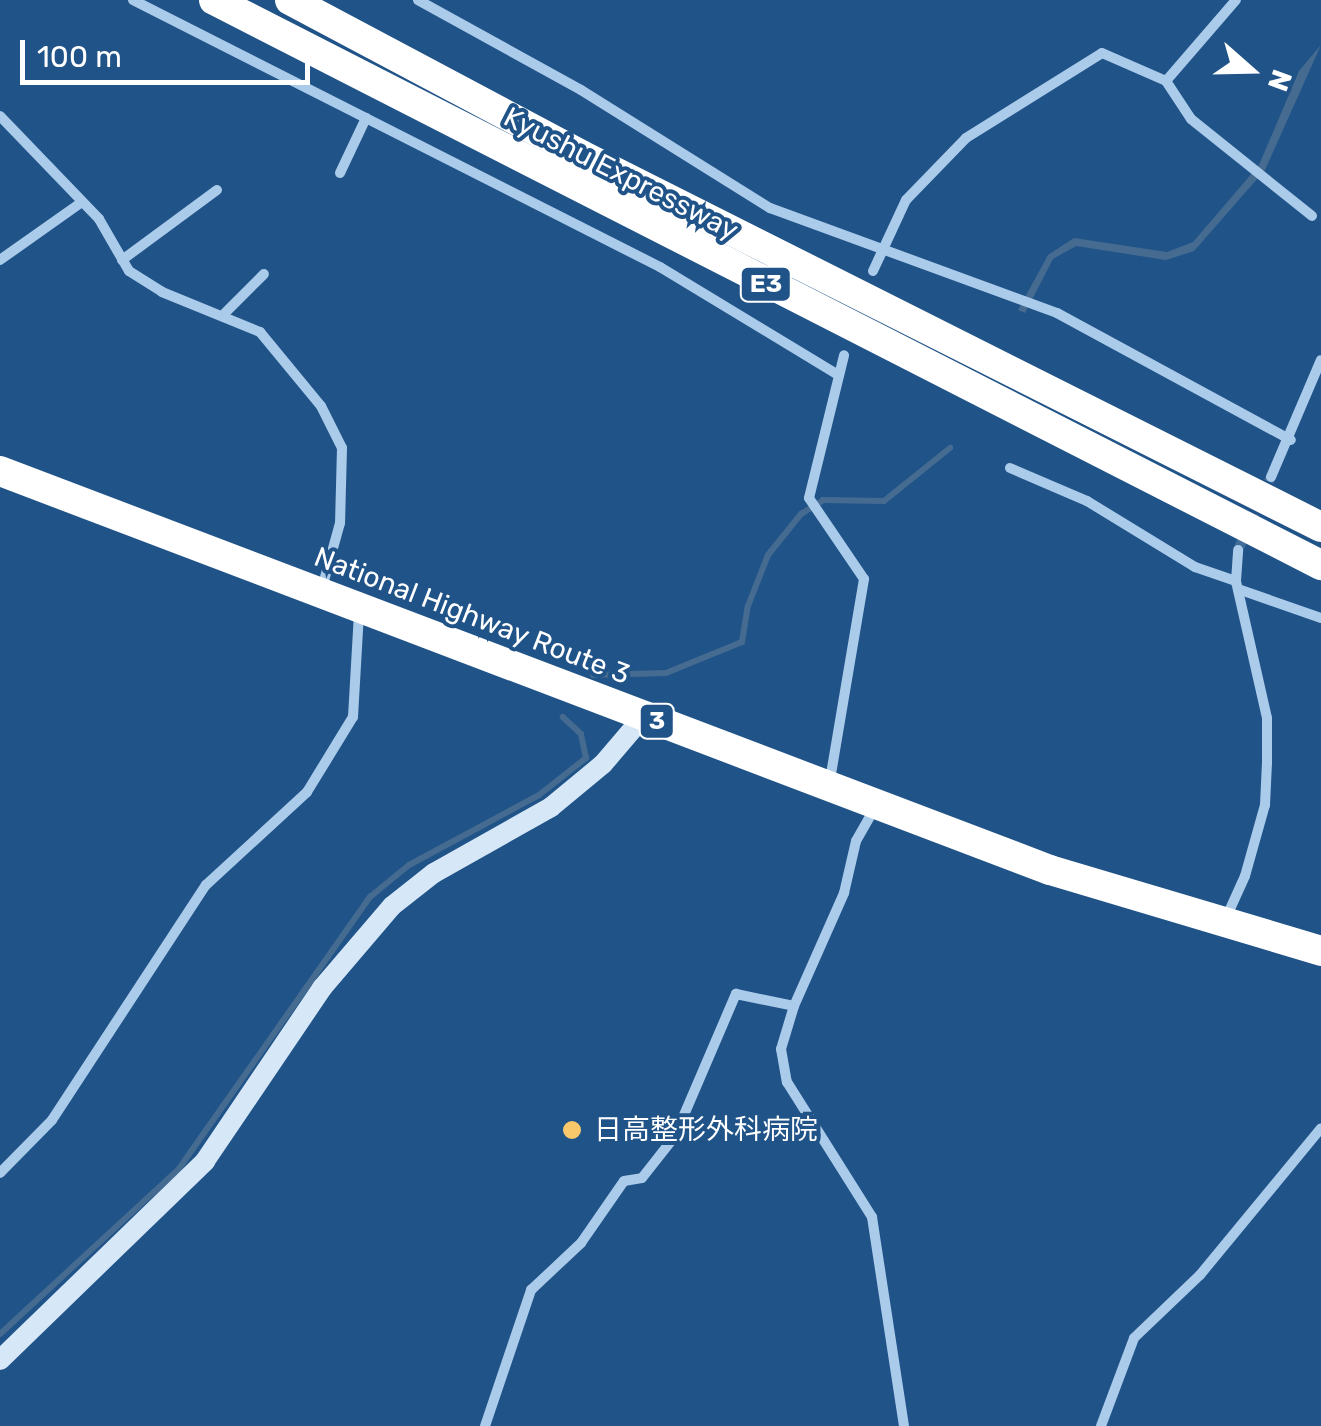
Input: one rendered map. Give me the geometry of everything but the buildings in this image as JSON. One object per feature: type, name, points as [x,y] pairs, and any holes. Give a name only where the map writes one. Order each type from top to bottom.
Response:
[{"type":"highway","name":"Kyushu Expressway","points":[[214,0],[1321,565]]},
{"type":"highway","name":"Kyushu Expressway","points":[[290,0],[580,155],[1321,527]]},
{"type":"highway","name":"National Highway Route 3","points":[[0,471],[877,805],[1222,926],[1321,951]]},
{"type":"street","points":[[133,0],[660,267],[837,374]]},
{"type":"street","points":[[418,0],[581,90],[770,208],[882,245],[1056,313],[1291,440]]},
{"type":"street","points":[[1166,81],[1206,42],[1236,0]]},
{"type":"street","points":[[873,271],[906,200],[966,138],[1102,53],[1166,81],[1191,119],[1312,216]]},
{"type":"street","points":[[0,116],[82,202],[122,260],[162,292],[224,314],[260,332],[294,370],[342,448],[340,524],[320,594]]},
{"type":"street","points":[[340,173],[366,118]]},
{"type":"street","points":[[122,260],[217,190]]},
{"type":"street","points":[[0,260],[82,202]]},
{"type":"street","points":[[224,314],[264,274]]},
{"type":"street","points":[[828,786],[864,579],[809,498],[844,354]]},
{"type":"street","points":[[1271,477],[1291,440],[1321,360]]},
{"type":"street","points":[[1010,468],[1087,501],[1195,567],[1321,618]]},
{"type":"street","points":[[1222,926],[1246,876],[1265,805],[1267,764],[1268,718],[1237,585],[1238,550]]},
{"type":"street","points":[[0,1172],[52,1120],[206,885],[308,792],[352,717],[360,608]]},
{"type":"street","points":[[0,1360],[205,1161],[322,988],[392,906],[434,874],[551,807],[604,764],[644,716]]},
{"type":"street","points":[[877,805],[856,840],[844,893],[794,1006],[780,1050],[787,1082],[872,1216],[904,1426]]},
{"type":"street","points":[[485,1426],[531,1290],[581,1244],[624,1181],[642,1178],[675,1136],[736,994],[794,1006]]},
{"type":"street","points":[[1101,1426],[1134,1338],[1200,1275],[1321,1128]]},
{"type":"water","points":[[1321,45],[1265,170],[1194,251],[1166,260],[1076,246],[1053,259],[1025,313],[1018,310],[1048,255],[1074,238],[1167,252],[1193,242],[1259,165],[1299,71]]},
{"type":"waterway","points":[[593,675],[666,673],[742,642],[748,606],[768,555],[801,514],[823,500],[884,501],[950,448]]},
{"type":"waterway","points":[[0,1334],[178,1170],[370,897],[409,865],[539,795],[586,758],[581,734],[563,717]]},
{"type":"tunnel","points":[[1238,550],[1271,477]]},
{"type":"place","name":"日高整形外科病院","points":[[572,1130]]}]
